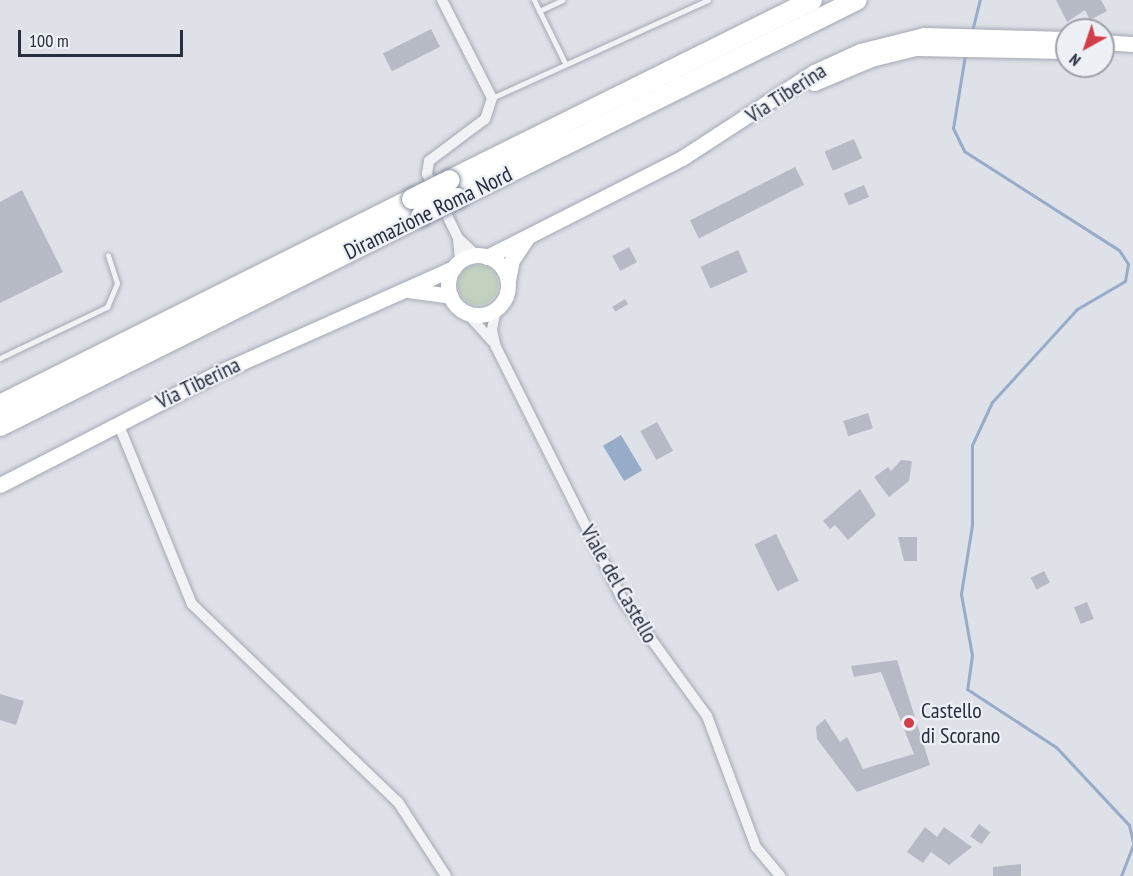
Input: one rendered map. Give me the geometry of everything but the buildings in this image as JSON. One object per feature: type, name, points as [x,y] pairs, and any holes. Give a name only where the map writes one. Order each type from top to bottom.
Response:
[{"type":"highway","name":"Diramazione Roma Nord","points":[[0,426],[812,0]]},
{"type":"highway","name":"Diramazione Roma Nord","points":[[454,189],[857,0]]},
{"type":"highway","name":"Diramazione Roma Nord","points":[[0,405],[417,208]]},
{"type":"main road","points":[[989,42],[1055,39]]},
{"type":"main road","name":"Via Tiberina","points":[[481,256],[529,235],[862,62],[947,41],[989,42]]},
{"type":"main road","points":[[989,42],[1055,50]]},
{"type":"main road","points":[[1115,43],[1133,44]]},
{"type":"main road","points":[[1115,52],[1133,52]]},
{"type":"main road","points":[[399,290],[451,296],[466,312],[482,315],[496,309],[506,296],[507,280],[514,256],[529,235]]},
{"type":"main road","points":[[451,296],[457,265],[481,256],[500,265],[507,280]]},
{"type":"main road","name":"Via Tiberina","points":[[0,485],[118,423],[399,290],[457,265]]},
{"type":"street","points":[[442,0],[492,98],[485,119],[429,160],[427,174],[458,238],[481,256]]},
{"type":"street","points":[[457,265],[458,238]]},
{"type":"street","points":[[496,309],[492,330],[496,347]]},
{"type":"street","points":[[466,312],[496,347]]},
{"type":"street","name":"Viale del Castello","points":[[496,347],[622,599],[717,733],[756,847],[780,876]]},
{"type":"street","points":[[118,423],[192,604],[398,802],[446,876]]},
{"type":"lane","points":[[534,0],[566,63]]},
{"type":"lane","points":[[539,11],[563,0]]},
{"type":"lane","points":[[492,98],[708,0]]},
{"type":"lane","points":[[0,358],[107,307],[117,283],[108,255]]},
{"type":"green space","points":[[478,265],[486,266],[492,271],[497,277],[497,293],[492,299],[486,304],[478,305],[470,304],[464,299],[459,293],[458,285],[459,277],[464,271],[470,266]]},
{"type":"water","points":[[621,435],[642,470],[624,481],[603,446]]},
{"type":"waterway","points":[[972,31],[980,0]]},
{"type":"waterway","points":[[965,55],[953,128],[964,151],[1119,250],[1128,264],[1125,281],[1077,309],[992,402],[972,445],[972,525],[961,594],[972,655],[967,689],[1056,747],[1129,825],[1133,843]]},
{"type":"waterway","points":[[1121,876],[1133,845]]},
{"type":"place","name":"Castello di Scorano","points":[[909,723]]}]
